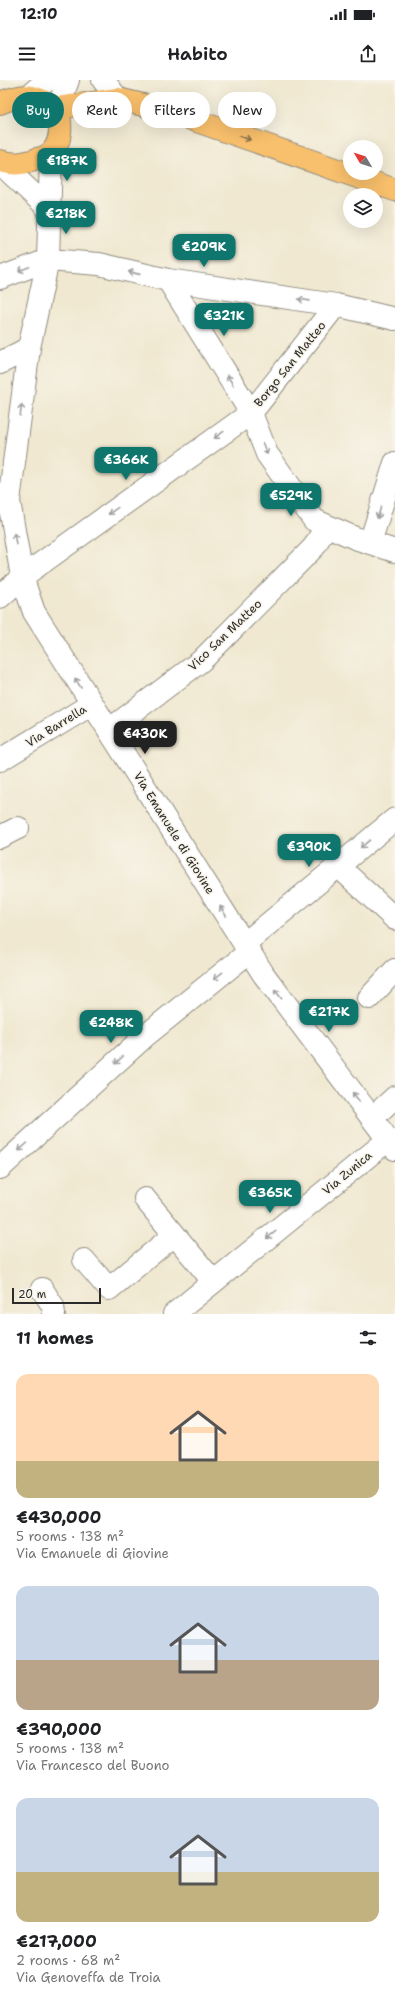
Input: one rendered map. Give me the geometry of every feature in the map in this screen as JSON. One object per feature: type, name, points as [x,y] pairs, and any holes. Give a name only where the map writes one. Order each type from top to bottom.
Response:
[{"type":"main road","points":[[0,103],[12,98]]},
{"type":"main road","points":[[132,103],[168,111],[395,190]]},
{"type":"main road","points":[[0,162],[13,165],[26,163],[51,154],[58,142],[60,128]]},
{"type":"street","points":[[33,92],[47,80]]},
{"type":"street","points":[[64,92],[68,80]]},
{"type":"street","points":[[103,80],[112,92]]},
{"type":"street","name":"Via Emanuele di Giovine","points":[[51,154],[48,260],[29,348],[9,501],[22,577],[34,612],[264,975],[392,1144]]},
{"type":"street","points":[[0,162],[49,209]]},
{"type":"street","points":[[0,278],[48,260]]},
{"type":"street","name":"Borgo San Matteo","points":[[48,260],[99,264],[168,280],[346,307]]},
{"type":"street","name":"Borgo San Matteo","points":[[168,280],[251,413],[346,307]]},
{"type":"street","points":[[346,307],[395,319]]},
{"type":"street","points":[[0,363],[29,348]]},
{"type":"street","points":[[0,597],[22,577],[251,413],[267,454],[314,520],[370,543],[395,551]]},
{"type":"street","points":[[370,543],[395,463]]},
{"type":"street","name":"Vico San Matteo","points":[[109,730],[202,661],[314,547],[326,526]]},
{"type":"street","name":"Via Barrella","points":[[0,760],[92,704]]},
{"type":"street","points":[[0,1168],[144,1037],[338,866],[395,819]]},
{"type":"street","points":[[338,866],[395,919]]},
{"type":"street","points":[[370,998],[395,970]]},
{"type":"street","points":[[372,1118],[395,1097]]},
{"type":"street","name":"Via Zunica","points":[[174,1314],[213,1281],[392,1144]]},
{"type":"street","points":[[145,1199],[213,1281]]},
{"type":"street","points":[[84,1260],[110,1289],[174,1235]]},
{"type":"street","points":[[42,1289],[53,1306],[54,1314]]}]
